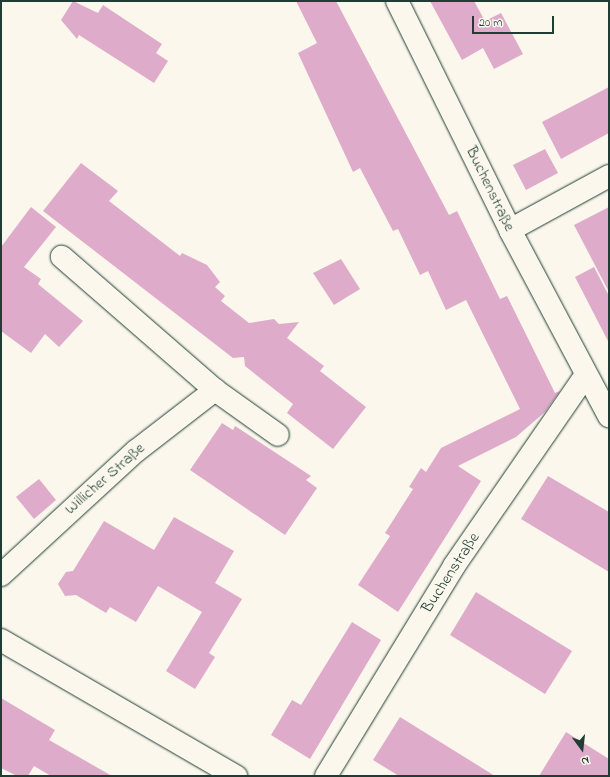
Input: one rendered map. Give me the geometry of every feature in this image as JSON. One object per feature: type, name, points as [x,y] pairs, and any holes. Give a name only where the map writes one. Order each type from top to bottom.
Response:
[{"type":"street","name":"Buchenstraße","points":[[397,1],[510,230],[609,416]]},
{"type":"street","points":[[510,230],[609,176]]},
{"type":"street","points":[[62,256],[214,390],[278,435]]},
{"type":"street","name":"Buchenstraße","points":[[326,776],[454,566],[586,375]]},
{"type":"street","name":"Willicher Straße","points":[[1,575],[136,450],[214,390]]},
{"type":"street","points":[[1,640],[236,776]]},
{"type":"building","points":[[73,1],[98,13],[103,5],[162,44],[156,53],[168,61],[154,83],[79,35],[77,39],[61,20]]},
{"type":"building","points":[[296,1],[336,1],[449,215],[457,211],[500,299],[507,296],[555,393],[560,391],[545,412],[516,437],[458,466],[481,481],[398,612],[358,585],[390,536],[385,533],[413,489],[409,487],[421,468],[426,472],[441,448],[520,409],[466,300],[446,310],[428,271],[420,275],[398,229],[393,231],[360,168],[353,172],[298,53],[317,43]]},
{"type":"building","points":[[430,1],[474,1],[485,21],[501,13],[523,54],[494,69],[483,48],[462,60]]},
{"type":"building","points":[[609,87],[609,133],[561,159],[542,122]]},
{"type":"building","points":[[545,149],[558,173],[526,190],[513,165]]},
{"type":"building","points":[[81,163],[118,191],[109,201],[180,256],[182,253],[207,265],[220,282],[215,287],[225,296],[221,301],[249,323],[274,319],[279,324],[299,322],[287,338],[324,366],[320,371],[366,407],[333,449],[287,413],[293,404],[245,366],[244,357],[233,358],[43,211]]},
{"type":"building","points":[[31,207],[56,227],[24,267],[41,279],[38,284],[83,321],[59,347],[45,334],[31,353],[1,331],[1,247]]},
{"type":"building","points":[[609,207],[609,292],[574,225]]},
{"type":"building","points":[[341,259],[360,289],[334,305],[313,273]]},
{"type":"building","points":[[594,267],[609,296],[609,343],[575,277]]},
{"type":"building","points":[[222,423],[233,430],[235,426],[311,476],[306,480],[317,488],[285,535],[190,470]]},
{"type":"building","points":[[548,476],[609,512],[609,572],[521,519]]},
{"type":"building","points":[[39,479],[56,500],[34,519],[16,497]]},
{"type":"building","points":[[174,517],[234,551],[215,583],[242,599],[209,653],[215,657],[195,689],[166,671],[202,612],[158,586],[136,622],[110,607],[106,613],[76,595],[65,596],[58,584],[66,572],[73,571],[104,521],[154,550]]},
{"type":"building","points":[[476,592],[572,651],[545,694],[450,635]]},
{"type":"building","points":[[352,622],[381,640],[310,759],[271,735],[292,700],[301,705]]},
{"type":"building","points":[[1,698],[55,730],[49,740],[112,776],[51,776],[34,766],[28,776],[17,776],[1,768]]},
{"type":"building","points":[[400,717],[495,776],[399,776],[373,760]]},
{"type":"building","points":[[566,732],[609,759],[609,776],[539,776]]}]
